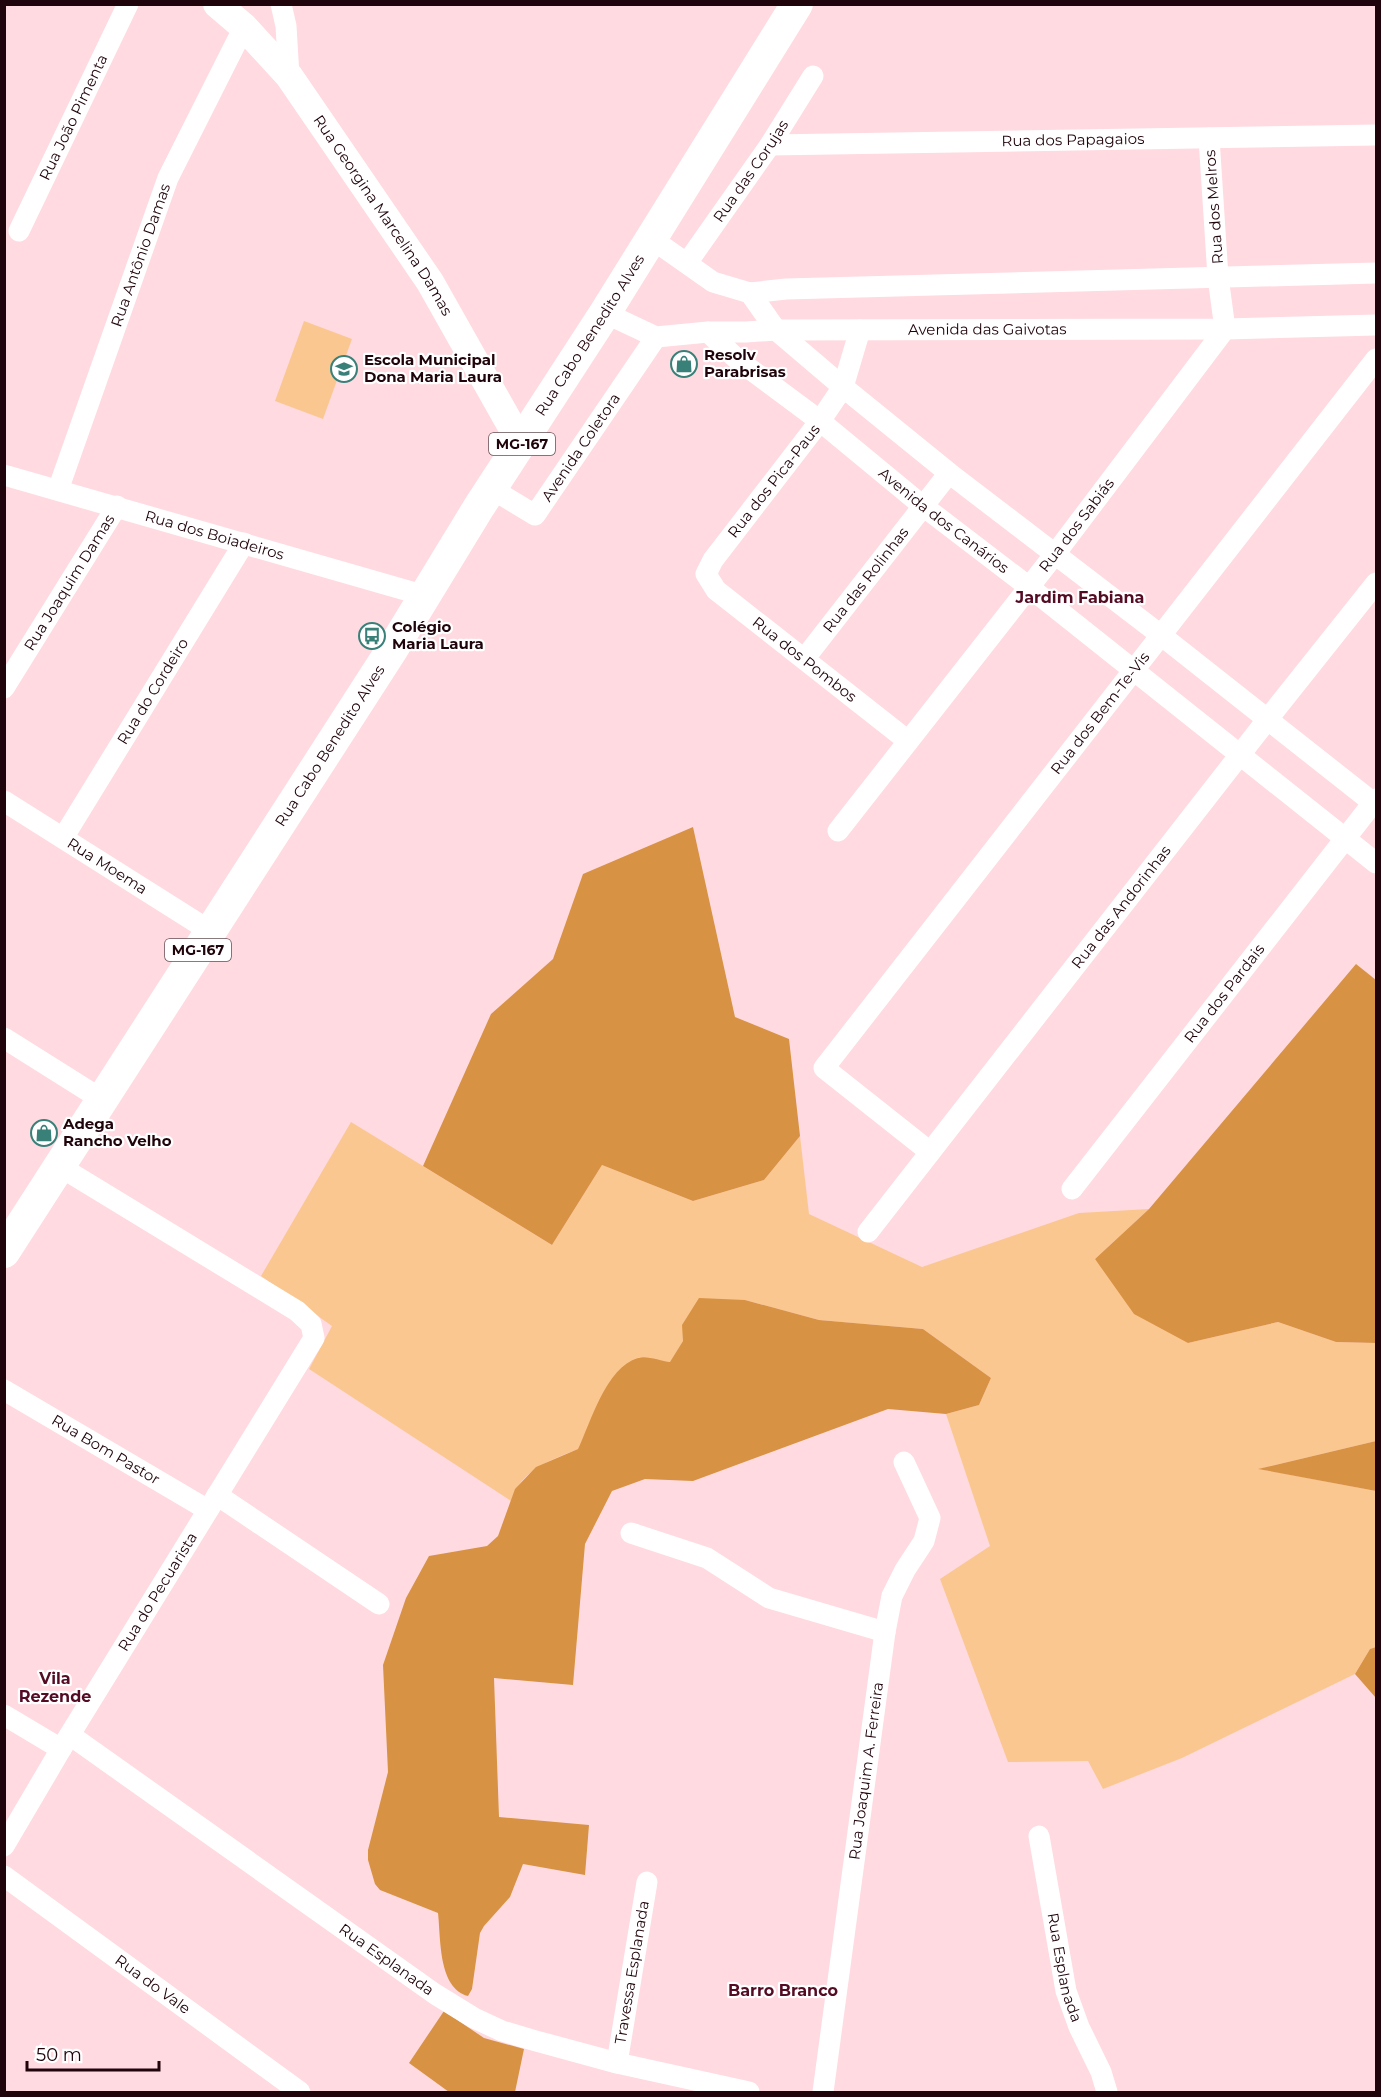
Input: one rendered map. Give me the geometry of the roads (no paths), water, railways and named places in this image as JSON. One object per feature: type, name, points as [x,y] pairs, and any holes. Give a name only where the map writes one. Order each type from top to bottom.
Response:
[{"type":"main road","name":"MG-167","points":[[652,239],[797,4]]},
{"type":"main road","name":"Rua Cabo Benedito Alves","points":[[4,1252],[426,596],[652,239]]},
{"type":"street","name":"Rua João Pimenta","points":[[19,231],[128,4]]},
{"type":"street","name":"Rua Georgina Marcelina Damas","points":[[217,4],[244,27],[289,76],[430,282],[522,445]]},
{"type":"street","points":[[280,4],[286,26],[289,76]]},
{"type":"street","name":"Rua Antônio Damas","points":[[58,490],[168,178],[244,27]]},
{"type":"street","name":"Rua das Corujas","points":[[687,263],[770,145],[813,76]]},
{"type":"street","name":"Rua dos Papagaios","points":[[770,145],[1377,135]]},
{"type":"street","name":"Rua dos Melros","points":[[1209,138],[1218,277],[1225,329]]},
{"type":"street","points":[[652,239],[713,282],[750,292],[786,289],[1377,273]]},
{"type":"street","points":[[750,292],[776,330],[843,387],[949,473],[1376,802]]},
{"type":"street","points":[[738,360],[746,332],[750,292]]},
{"type":"street","name":"Avenida das Gaivotas","points":[[605,314],[656,337],[708,332],[776,330],[1225,329],[1377,325]]},
{"type":"street","name":"Rua dos Sabiás","points":[[838,831],[1055,554],[1225,329]]},
{"type":"street","name":"Rua dos Pica-Paus","points":[[706,574],[713,560],[820,421],[843,387],[860,330]]},
{"type":"street","name":"Avenida dos Canários","points":[[708,332],[738,360],[820,421],[923,506],[1029,587],[1377,863]]},
{"type":"street","name":"Avenida Coletora","points":[[492,489],[535,515],[656,337]]},
{"type":"street","name":"Rua dos Bem-Te-Vis","points":[[930,1152],[824,1068],[1377,359]]},
{"type":"street","name":"Rua das Rolinhas","points":[[805,658],[949,473]]},
{"type":"street","name":"Rua dos Boiadeiros","points":[[4,475],[426,596]]},
{"type":"street","name":"Rua Joaquim Damas","points":[[4,688],[117,506]]},
{"type":"street","name":"Rua do Cordeiro","points":[[63,838],[244,543]]},
{"type":"street","name":"Rua dos Pombos","points":[[706,574],[716,590],[909,741]]},
{"type":"street","name":"Rua das Andorinhas","points":[[868,1232],[1267,720],[1377,583]]},
{"type":"street","name":"Rua Moema","points":[[4,801],[210,931]]},
{"type":"street","name":"Rua dos Pardais","points":[[1071,1188],[1376,802]]},
{"type":"street","points":[[4,1038],[101,1099]]},
{"type":"street","name":"Rua do Pecuarista","points":[[4,1846],[65,1742],[314,1338],[311,1324],[297,1311],[59,1166]]},
{"type":"street","name":"Rua Bom Pastor","points":[[4,1390],[213,1503],[379,1604]]},
{"type":"street","name":"Rua Joaquim A. Ferreira","points":[[823,2092],[885,1632],[892,1596],[905,1570],[924,1541],[930,1518],[904,1462]]},
{"type":"street","points":[[631,1533],[707,1558],[769,1598],[885,1632]]},
{"type":"street","name":"Rua Esplanada","points":[[4,1715],[65,1742],[435,1995],[474,2018],[502,2031],[617,2063],[748,2092]]},
{"type":"street","name":"Rua Esplanada","points":[[1039,1836],[1066,1991],[1079,2027],[1101,2072],[1107,2092]]},
{"type":"street","name":"Rua do Vale","points":[[4,1876],[300,2092]]},
{"type":"street","name":"Travessa Esplanada","points":[[617,2063],[647,1882]]},
{"type":"place","name":"Resolv Parabrisas","points":[[684,364]]},
{"type":"place","name":"Escola Municipal Dona Maria Laura","points":[[344,369]]},
{"type":"place","name":"Colégio Maria Laura","points":[[372,636]]},
{"type":"place","name":"Adega Rancho Velho","points":[[44,1133]]},
{"type":"district","name":"Jardim Fabiana","points":[[1080,597]]},
{"type":"district","name":"Vila Rezende","points":[[55,1687]]},
{"type":"district","name":"Barro Branco","points":[[783,1990]]}]
